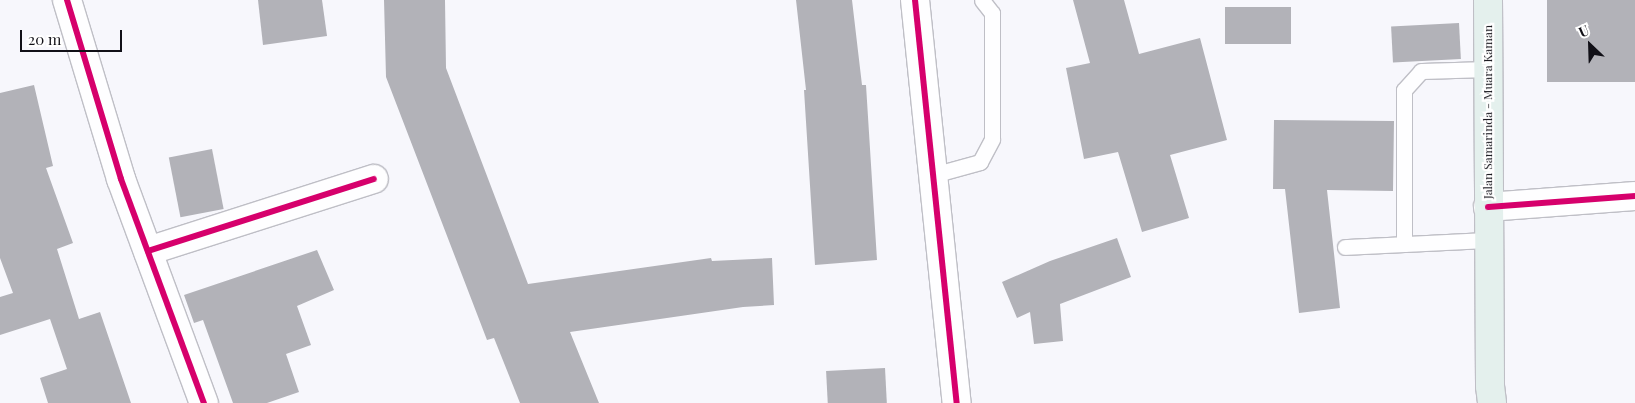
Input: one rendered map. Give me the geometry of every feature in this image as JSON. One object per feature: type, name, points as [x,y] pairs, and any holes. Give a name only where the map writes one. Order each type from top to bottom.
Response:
[{"type":"main road","name":"Jalan Samarinda - Muara Kaman","points":[[1488,0],[1488,207],[1490,386],[1492,403]]},
{"type":"street","points":[[67,0],[121,178],[204,403]]},
{"type":"street","points":[[915,0],[957,403]]},
{"type":"street","points":[[148,251],[374,179]]},
{"type":"street","points":[[1488,207],[1635,196]]},
{"type":"lane","points":[[933,175],[980,162],[992,139],[992,13],[982,0]]},
{"type":"lane","points":[[1404,244],[1404,90],[1421,72],[1488,69]]},
{"type":"lane","points":[[1345,247],[1489,240]]},
{"type":"building","points":[[258,0],[322,0],[327,36],[263,45]]},
{"type":"building","points":[[384,0],[445,0],[446,68],[528,284],[711,258],[712,261],[772,258],[774,305],[743,307],[570,332],[599,403],[520,403],[494,338],[487,340],[386,77]]},
{"type":"building","points":[[796,0],[852,0],[862,85],[866,85],[877,260],[815,265],[804,90],[806,90]]},
{"type":"building","points":[[1073,0],[1124,0],[1139,54],[1200,38],[1227,140],[1170,155],[1189,218],[1142,232],[1118,152],[1084,159],[1066,68],[1090,63]]},
{"type":"building","points":[[1547,0],[1635,0],[1635,82],[1547,82]]},
{"type":"building","points":[[1225,7],[1291,7],[1291,44],[1225,44]]},
{"type":"building","points":[[1459,23],[1461,59],[1393,63],[1391,27]]},
{"type":"building","points":[[34,85],[53,166],[46,168],[73,243],[57,249],[79,319],[100,312],[131,403],[48,403],[40,378],[67,369],[50,319],[0,335],[0,297],[13,293],[0,258],[0,93]]},
{"type":"building","points":[[1274,120],[1394,121],[1393,191],[1327,190],[1340,308],[1299,313],[1285,189],[1273,189]]},
{"type":"building","points":[[212,149],[224,209],[180,217],[169,157]]},
{"type":"building","points":[[1117,238],[1131,277],[1060,304],[1063,341],[1034,344],[1030,312],[1017,318],[1002,282],[1050,261]]},
{"type":"building","points":[[317,250],[334,290],[297,306],[311,345],[286,354],[299,392],[267,403],[233,403],[203,320],[194,323],[184,295]]},
{"type":"building","points":[[885,368],[887,403],[828,403],[826,371]]},
{"type":"cycle path","points":[[67,0],[121,179],[204,403]]},
{"type":"cycle path","points":[[915,0],[957,403]]},
{"type":"cycle path","points":[[148,251],[374,179]]},
{"type":"cycle path","points":[[1488,207],[1635,196]]}]
